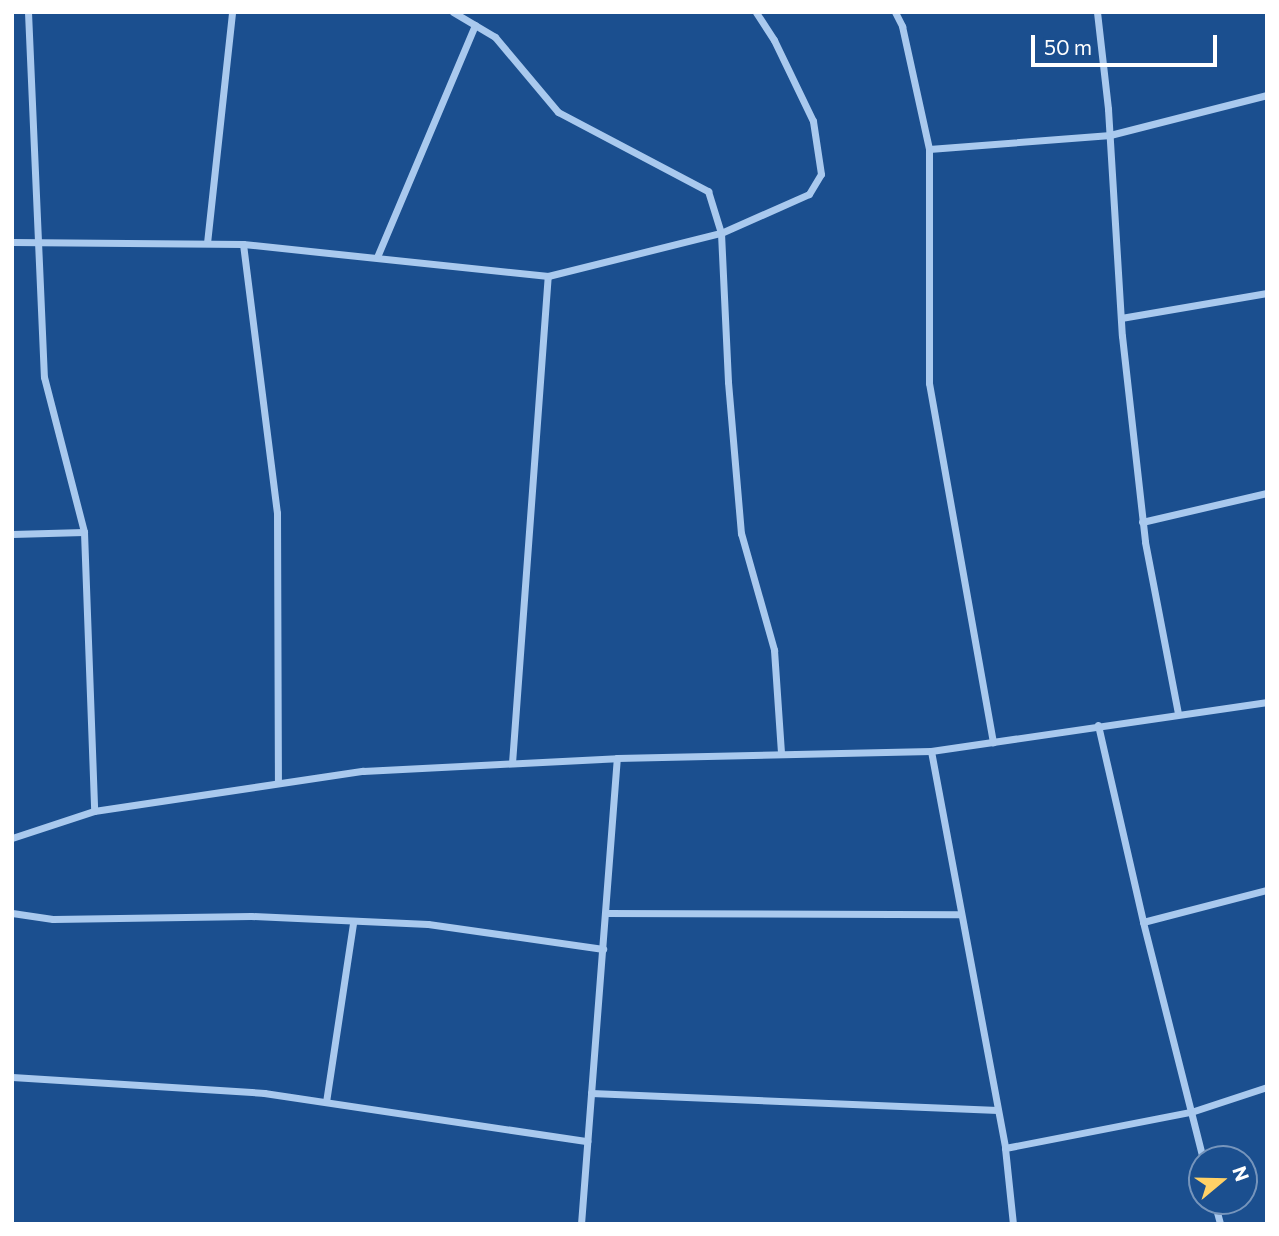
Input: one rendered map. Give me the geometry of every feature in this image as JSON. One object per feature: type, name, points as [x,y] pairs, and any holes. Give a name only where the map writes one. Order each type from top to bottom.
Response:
[{"type":"street","points":[[28,12],[44,377],[84,532],[94,811]]},
{"type":"street","points":[[207,243],[232,12]]},
{"type":"street","points":[[453,12],[495,37],[558,112],[708,191],[721,233],[728,382],[741,533],[774,650],[781,752]]},
{"type":"street","points":[[12,242],[243,244],[548,276],[721,233],[809,194],[821,174],[813,121],[774,40],[756,12]]},
{"type":"street","points":[[895,12],[901,26],[929,149],[929,383],[993,742]]},
{"type":"street","points":[[1097,12],[1110,135],[1121,318],[1142,522],[1178,713]]},
{"type":"street","points":[[377,257],[475,25]]},
{"type":"street","points":[[929,149],[1110,135],[1267,95]]},
{"type":"street","points":[[243,244],[276,513],[278,782]]},
{"type":"street","points":[[512,763],[548,276]]},
{"type":"street","points":[[1121,318],[1267,293]]},
{"type":"street","points":[[1142,522],[1267,493]]},
{"type":"street","points":[[12,534],[84,532]]},
{"type":"street","points":[[12,838],[94,811],[363,771],[781,752],[930,751],[1267,702]]},
{"type":"street","points":[[1098,725],[1143,922],[1199,1145]]},
{"type":"street","points":[[930,751],[1005,1148],[1013,1224]]},
{"type":"street","points":[[581,1224],[617,758]]},
{"type":"street","points":[[1143,922],[1267,890]]},
{"type":"street","points":[[12,914],[53,919],[251,916],[428,925],[603,949]]},
{"type":"street","points":[[606,914],[959,914]]},
{"type":"street","points":[[326,1102],[353,923]]},
{"type":"street","points":[[12,1077],[264,1093],[587,1141]]},
{"type":"street","points":[[1005,1148],[1191,1112],[1267,1087]]},
{"type":"street","points":[[591,1093],[998,1110]]}]
